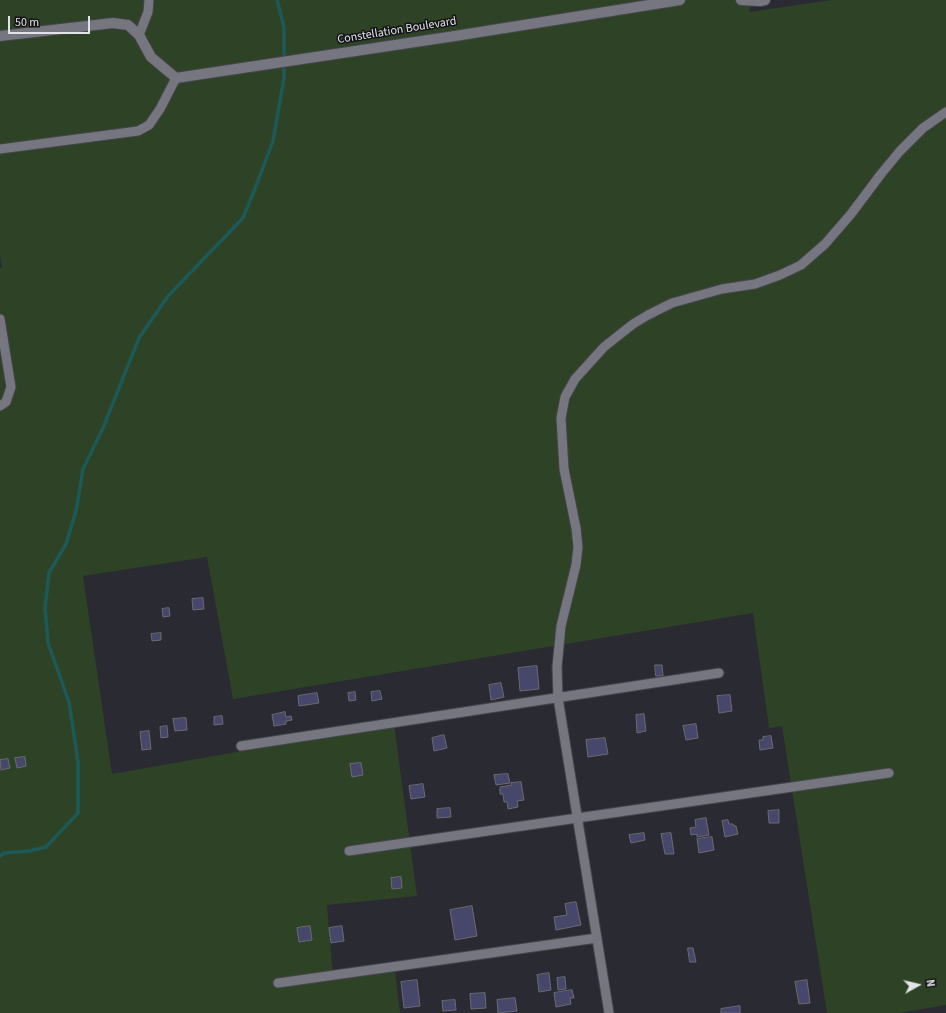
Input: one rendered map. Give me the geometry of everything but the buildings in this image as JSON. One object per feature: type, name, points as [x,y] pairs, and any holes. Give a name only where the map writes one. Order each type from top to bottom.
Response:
[{"type":"street","points":[[139,35],[148,12],[149,0]]},
{"type":"street","name":"Constellation Boulevard","points":[[176,78],[680,0]]},
{"type":"street","points":[[741,0],[762,0]]},
{"type":"street","points":[[0,36],[113,22],[128,25],[139,35],[151,57],[176,78],[160,109],[149,125],[138,132],[0,149]]},
{"type":"street","points":[[609,1013],[558,698],[557,667],[561,626],[576,564],[578,547],[576,528],[564,469],[561,418],[565,397],[575,379],[604,346],[633,324],[648,315],[672,304],[722,289],[755,284],[802,265],[825,244],[851,214],[900,150],[923,128],[946,112]]},
{"type":"street","points":[[0,319],[11,388],[6,402],[0,406]]},
{"type":"street","points":[[241,746],[718,673]]},
{"type":"street","points":[[349,851],[889,773]]},
{"type":"street","points":[[278,983],[597,938]]},
{"type":"green space","points":[[0,0],[752,0],[749,12],[832,0],[946,0],[946,1005],[899,1013],[827,1013],[782,726],[769,728],[753,613],[233,699],[207,557],[83,576],[112,774],[394,724],[417,896],[327,905],[333,977],[395,972],[400,1013],[0,1013],[0,268],[2,267],[0,256]]},
{"type":"waterway","points":[[0,856],[4,853],[29,851],[46,847],[78,813],[78,762],[69,702],[48,643],[45,608],[49,573],[66,544],[76,511],[83,469],[103,428],[139,338],[168,296],[243,218],[256,186],[273,141],[284,78],[284,27],[277,0]]}]
